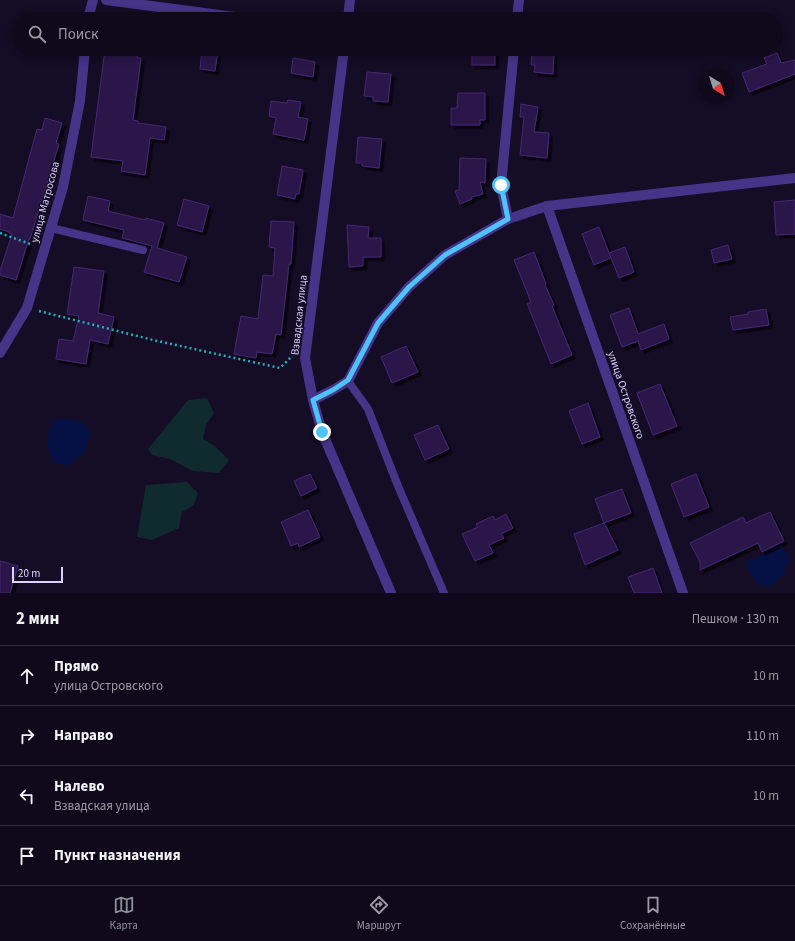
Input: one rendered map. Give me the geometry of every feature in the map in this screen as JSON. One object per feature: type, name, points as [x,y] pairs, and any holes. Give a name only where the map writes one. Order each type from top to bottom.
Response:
[{"type":"street","points":[[90,12],[93,0]]},
{"type":"street","points":[[106,0],[197,12]]},
{"type":"street","points":[[349,12],[350,0]]},
{"type":"street","points":[[518,12],[519,0]]},
{"type":"street","name":"улица Матросова","points":[[0,353],[27,308],[63,188],[80,101],[83,56]]},
{"type":"street","name":"Взвадская улица","points":[[343,56],[305,358],[313,400],[322,432],[391,593]]},
{"type":"street","points":[[508,219],[501,185],[513,56]]},
{"type":"street","points":[[313,400],[333,390],[348,380],[378,323],[409,287],[445,255],[508,219],[546,206],[795,178]]},
{"type":"street","name":"улица Островского","points":[[546,206],[683,593]]},
{"type":"lane","points":[[51,228],[143,250]]},
{"type":"lane","points":[[348,380],[368,409],[398,486],[444,593]]},
{"type":"path","points":[[0,233],[45,249]]},
{"type":"path","points":[[27,308],[153,340],[280,368],[291,357],[305,358]]},
{"type":"green space","points":[[207,398],[214,413],[206,425],[203,439],[215,446],[229,460],[219,473],[193,471],[170,459],[152,455],[148,449],[188,400]]},
{"type":"green space","points":[[187,482],[198,493],[194,505],[182,512],[179,528],[152,540],[137,537],[146,485]]},
{"type":"shaded area","points":[[64,418],[82,422],[91,434],[84,452],[68,466],[53,462],[47,444],[51,422]]},
{"type":"shaded area","points":[[783,545],[790,562],[785,566],[785,575],[768,587],[759,585],[750,573],[745,562]]},
{"type":"building","points":[[104,56],[137,56],[137,58],[141,58],[133,120],[138,121],[138,123],[166,127],[164,140],[150,138],[145,175],[121,171],[123,161],[91,157]]},
{"type":"building","points":[[201,56],[217,56],[215,71],[200,69]]},
{"type":"building","points":[[472,56],[495,56],[495,65],[472,65]]},
{"type":"building","points":[[532,56],[554,56],[553,74],[534,72],[535,65],[531,65]]},
{"type":"building","points":[[769,56],[778,56],[781,63],[795,60],[795,74],[749,92],[742,73],[767,64],[764,58]]},
{"type":"building","points":[[293,58],[315,62],[313,77],[291,73]]},
{"type":"building","points":[[367,72],[391,74],[388,102],[373,101],[373,97],[364,96]]},
{"type":"building","points":[[458,93],[485,93],[485,120],[480,120],[480,125],[451,125],[451,108],[457,108]]},
{"type":"building","points":[[288,100],[301,102],[298,117],[308,119],[304,140],[273,134],[276,118],[269,116],[271,101],[287,103]]},
{"type":"building","points":[[521,104],[538,107],[534,132],[549,133],[547,158],[520,155],[524,117],[520,117]]},
{"type":"building","points":[[45,118],[62,123],[56,143],[59,144],[16,280],[0,275],[12,234],[0,229],[0,214],[13,218],[37,129],[42,130]]},
{"type":"building","points":[[358,137],[382,139],[379,168],[362,166],[362,163],[356,163]]},
{"type":"building","points":[[460,158],[486,159],[485,183],[480,182],[483,194],[471,197],[472,199],[460,204],[455,191],[459,190]]},
{"type":"building","points":[[282,166],[303,170],[299,194],[296,194],[295,199],[277,195]]},
{"type":"building","points":[[88,196],[110,201],[108,211],[164,223],[157,248],[187,257],[179,282],[144,272],[152,246],[122,238],[124,230],[83,220]]},
{"type":"building","points":[[184,199],[209,206],[202,232],[177,225]]},
{"type":"building","points":[[795,200],[795,234],[776,235],[774,202]]},
{"type":"building","points":[[271,221],[294,222],[291,264],[289,264],[281,335],[276,334],[272,354],[257,352],[256,358],[234,354],[241,316],[258,319],[263,275],[273,276],[275,248],[269,247]]},
{"type":"building","points":[[347,225],[369,227],[368,238],[381,238],[381,257],[363,257],[363,266],[349,267]]},
{"type":"building","points":[[599,227],[611,258],[594,265],[582,234]]},
{"type":"building","points":[[728,245],[732,259],[714,263],[711,250]]},
{"type":"building","points":[[625,247],[634,272],[619,278],[609,253]]},
{"type":"building","points":[[534,252],[546,284],[545,285],[554,305],[552,306],[572,355],[551,364],[527,304],[531,302],[514,260]]},
{"type":"building","points":[[74,267],[104,271],[98,313],[114,317],[108,344],[90,340],[86,364],[56,359],[59,339],[73,341],[79,316],[67,314]]},
{"type":"building","points":[[629,308],[638,334],[664,324],[669,339],[641,350],[638,341],[622,347],[610,315]]},
{"type":"building","points":[[766,309],[769,325],[733,330],[730,317]]},
{"type":"building","points":[[406,346],[418,372],[392,383],[381,357]]},
{"type":"building","points":[[660,384],[677,426],[653,435],[637,393]]},
{"type":"building","points":[[588,403],[600,437],[582,444],[569,411]]},
{"type":"building","points":[[438,425],[449,449],[425,460],[414,435]]},
{"type":"building","points":[[310,474],[317,488],[301,496],[294,481]]},
{"type":"building","points":[[696,474],[709,507],[684,517],[671,484]]},
{"type":"building","points":[[622,489],[631,513],[604,523],[595,499]]},
{"type":"building","points":[[308,510],[320,537],[299,547],[298,543],[291,546],[281,522]]},
{"type":"building","points":[[770,512],[784,541],[762,552],[758,543],[700,570],[700,562],[690,543],[743,517],[746,523]]},
{"type":"building","points":[[506,514],[513,528],[501,534],[504,538],[489,545],[493,553],[475,561],[462,534],[478,527],[476,524],[493,516],[495,520]]},
{"type":"building","points":[[604,523],[618,550],[585,565],[574,534]]},
{"type":"building","points":[[0,561],[18,566],[10,593],[0,593]]},
{"type":"building","points":[[653,568],[662,593],[634,593],[628,577]]},
{"type":"route","points":[[322,432],[313,400],[333,390],[348,380],[378,323],[409,287],[445,255],[508,219],[501,185]]}]
